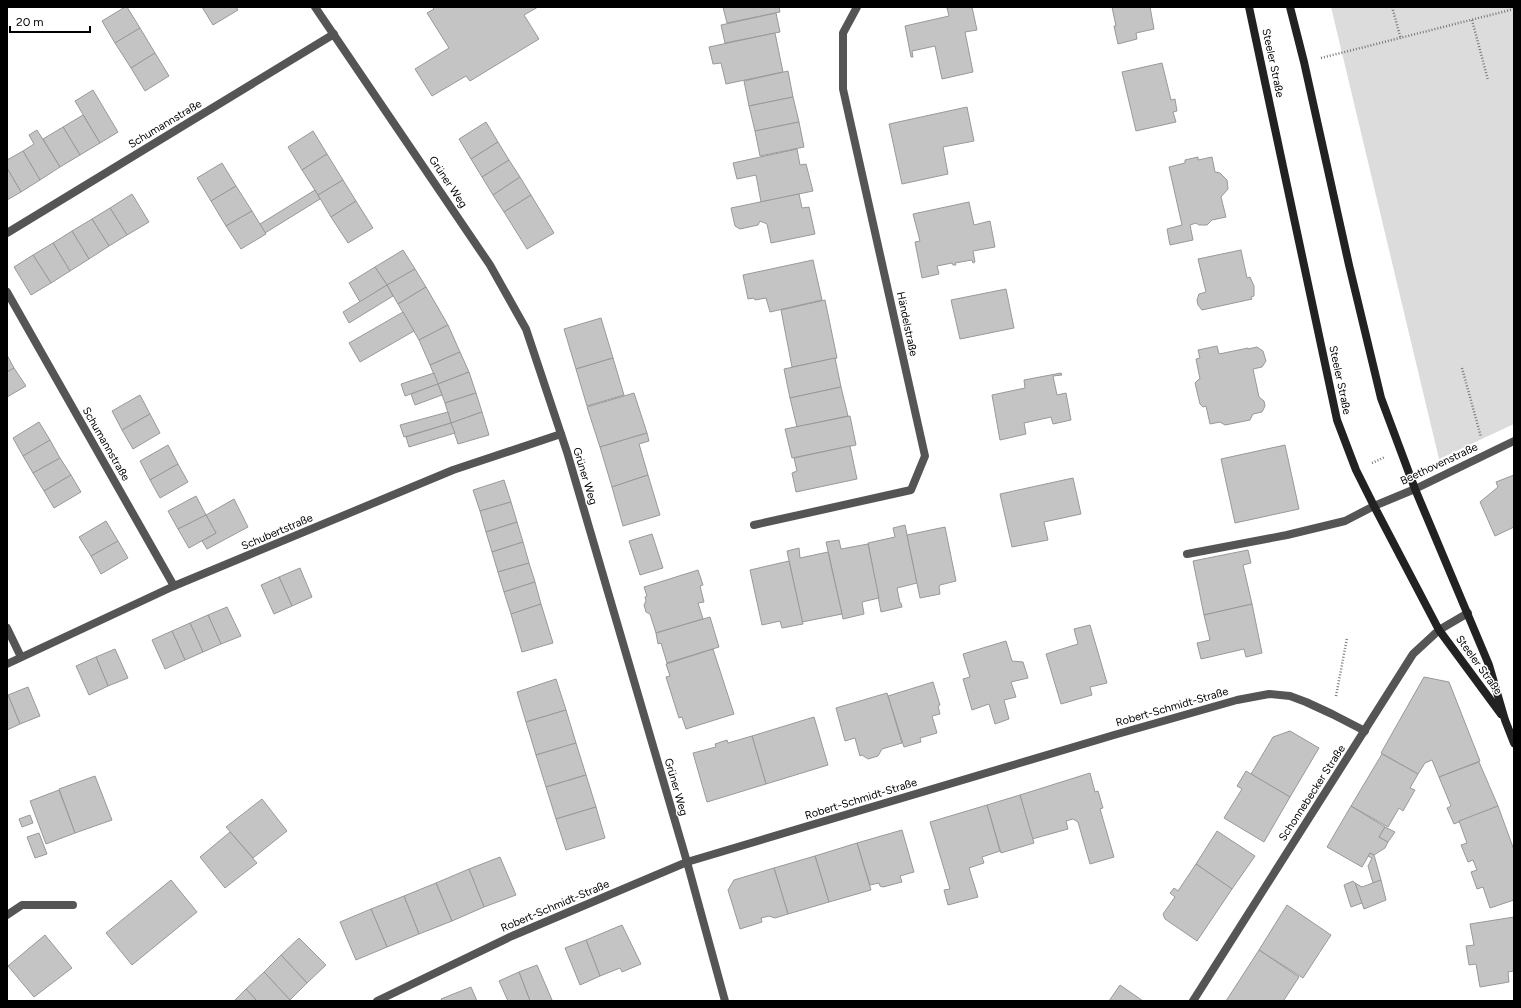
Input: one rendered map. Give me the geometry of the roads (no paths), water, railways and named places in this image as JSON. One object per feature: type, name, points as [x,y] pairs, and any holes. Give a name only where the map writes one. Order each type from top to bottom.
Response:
[{"type":"main road","name":"Steeler Straße","points":[[1249,7],[1338,420],[1356,470],[1439,630],[1505,720]]},
{"type":"main road","name":"Steeler Straße","points":[[1290,7],[1381,398],[1415,489],[1489,665],[1505,720],[1514,743]]},
{"type":"street","name":"Grüner Weg","points":[[315,7],[490,265],[526,329],[561,434],[725,1001]]},
{"type":"street","name":"Händelstraße","points":[[754,525],[911,490],[925,456],[843,89],[842,33],[857,7]]},
{"type":"street","name":"Schumannstraße","points":[[7,232],[334,34]]},
{"type":"street","name":"Schumannstraße","points":[[7,292],[174,586]]},
{"type":"street","name":"Schubertstraße","points":[[7,664],[174,586],[453,470],[561,434]]},
{"type":"street","name":"Beethovenstraße","points":[[1187,554],[1287,535],[1345,521],[1514,441]]},
{"type":"street","name":"Schonnebecker Straße","points":[[1193,1001],[1365,732],[1413,654],[1439,630],[1468,613]]},
{"type":"street","points":[[7,628],[21,657]]},
{"type":"street","name":"Robert-Schmidt-Straße","points":[[377,1001],[512,936],[686,862],[1237,700],[1269,694],[1290,696],[1332,714],[1365,732]]},
{"type":"street","points":[[7,914],[22,905],[73,905]]}]
